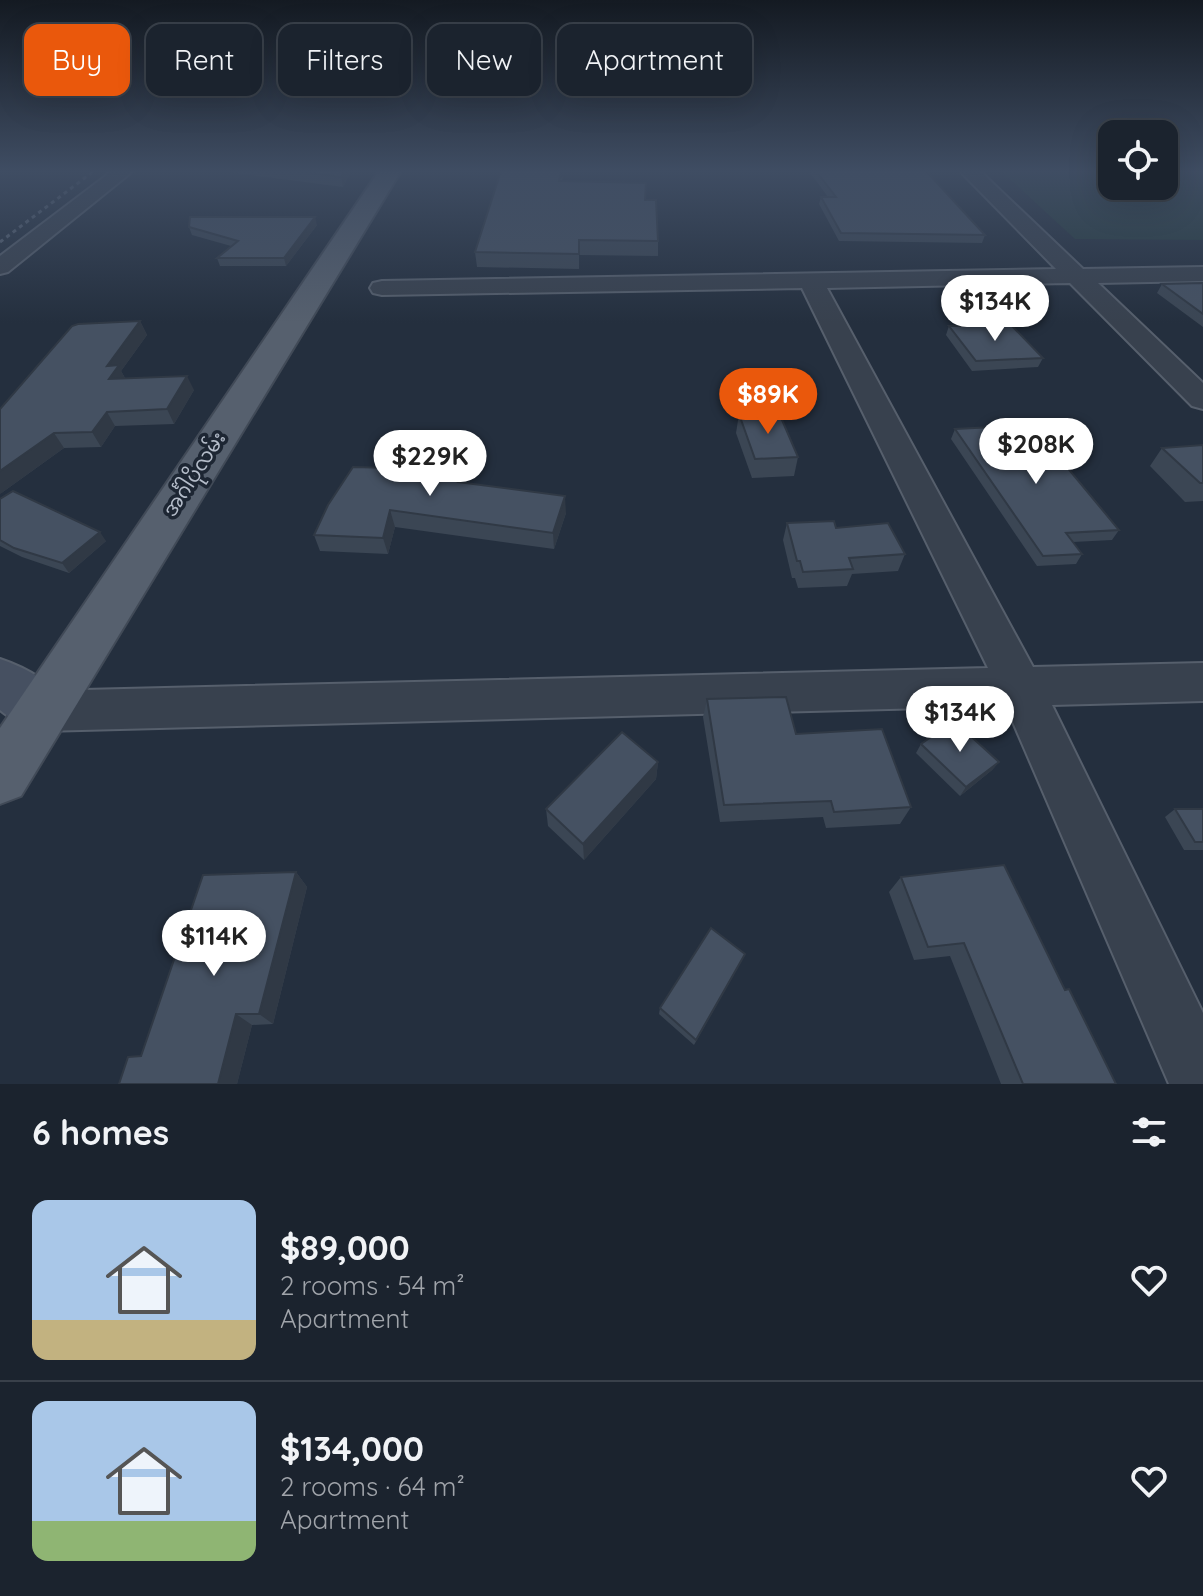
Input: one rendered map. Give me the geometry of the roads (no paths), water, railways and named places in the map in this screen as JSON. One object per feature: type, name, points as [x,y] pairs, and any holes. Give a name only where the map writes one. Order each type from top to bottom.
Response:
[{"type":"main road","name":"အင်္ဂါပိုလမ်း","points":[[0,777],[357,222]]},
{"type":"main road","points":[[0,681],[43,711]]},
{"type":"street","points":[[0,267],[59,222]]},
{"type":"street","points":[[1020,222],[1203,400]]},
{"type":"street","points":[[382,288],[1203,274]]},
{"type":"street","points":[[812,283],[1020,686],[1203,1084]]},
{"type":"street","points":[[43,711],[1203,682]]},
{"type":"railway","points":[[0,242],[27,222]]}]
